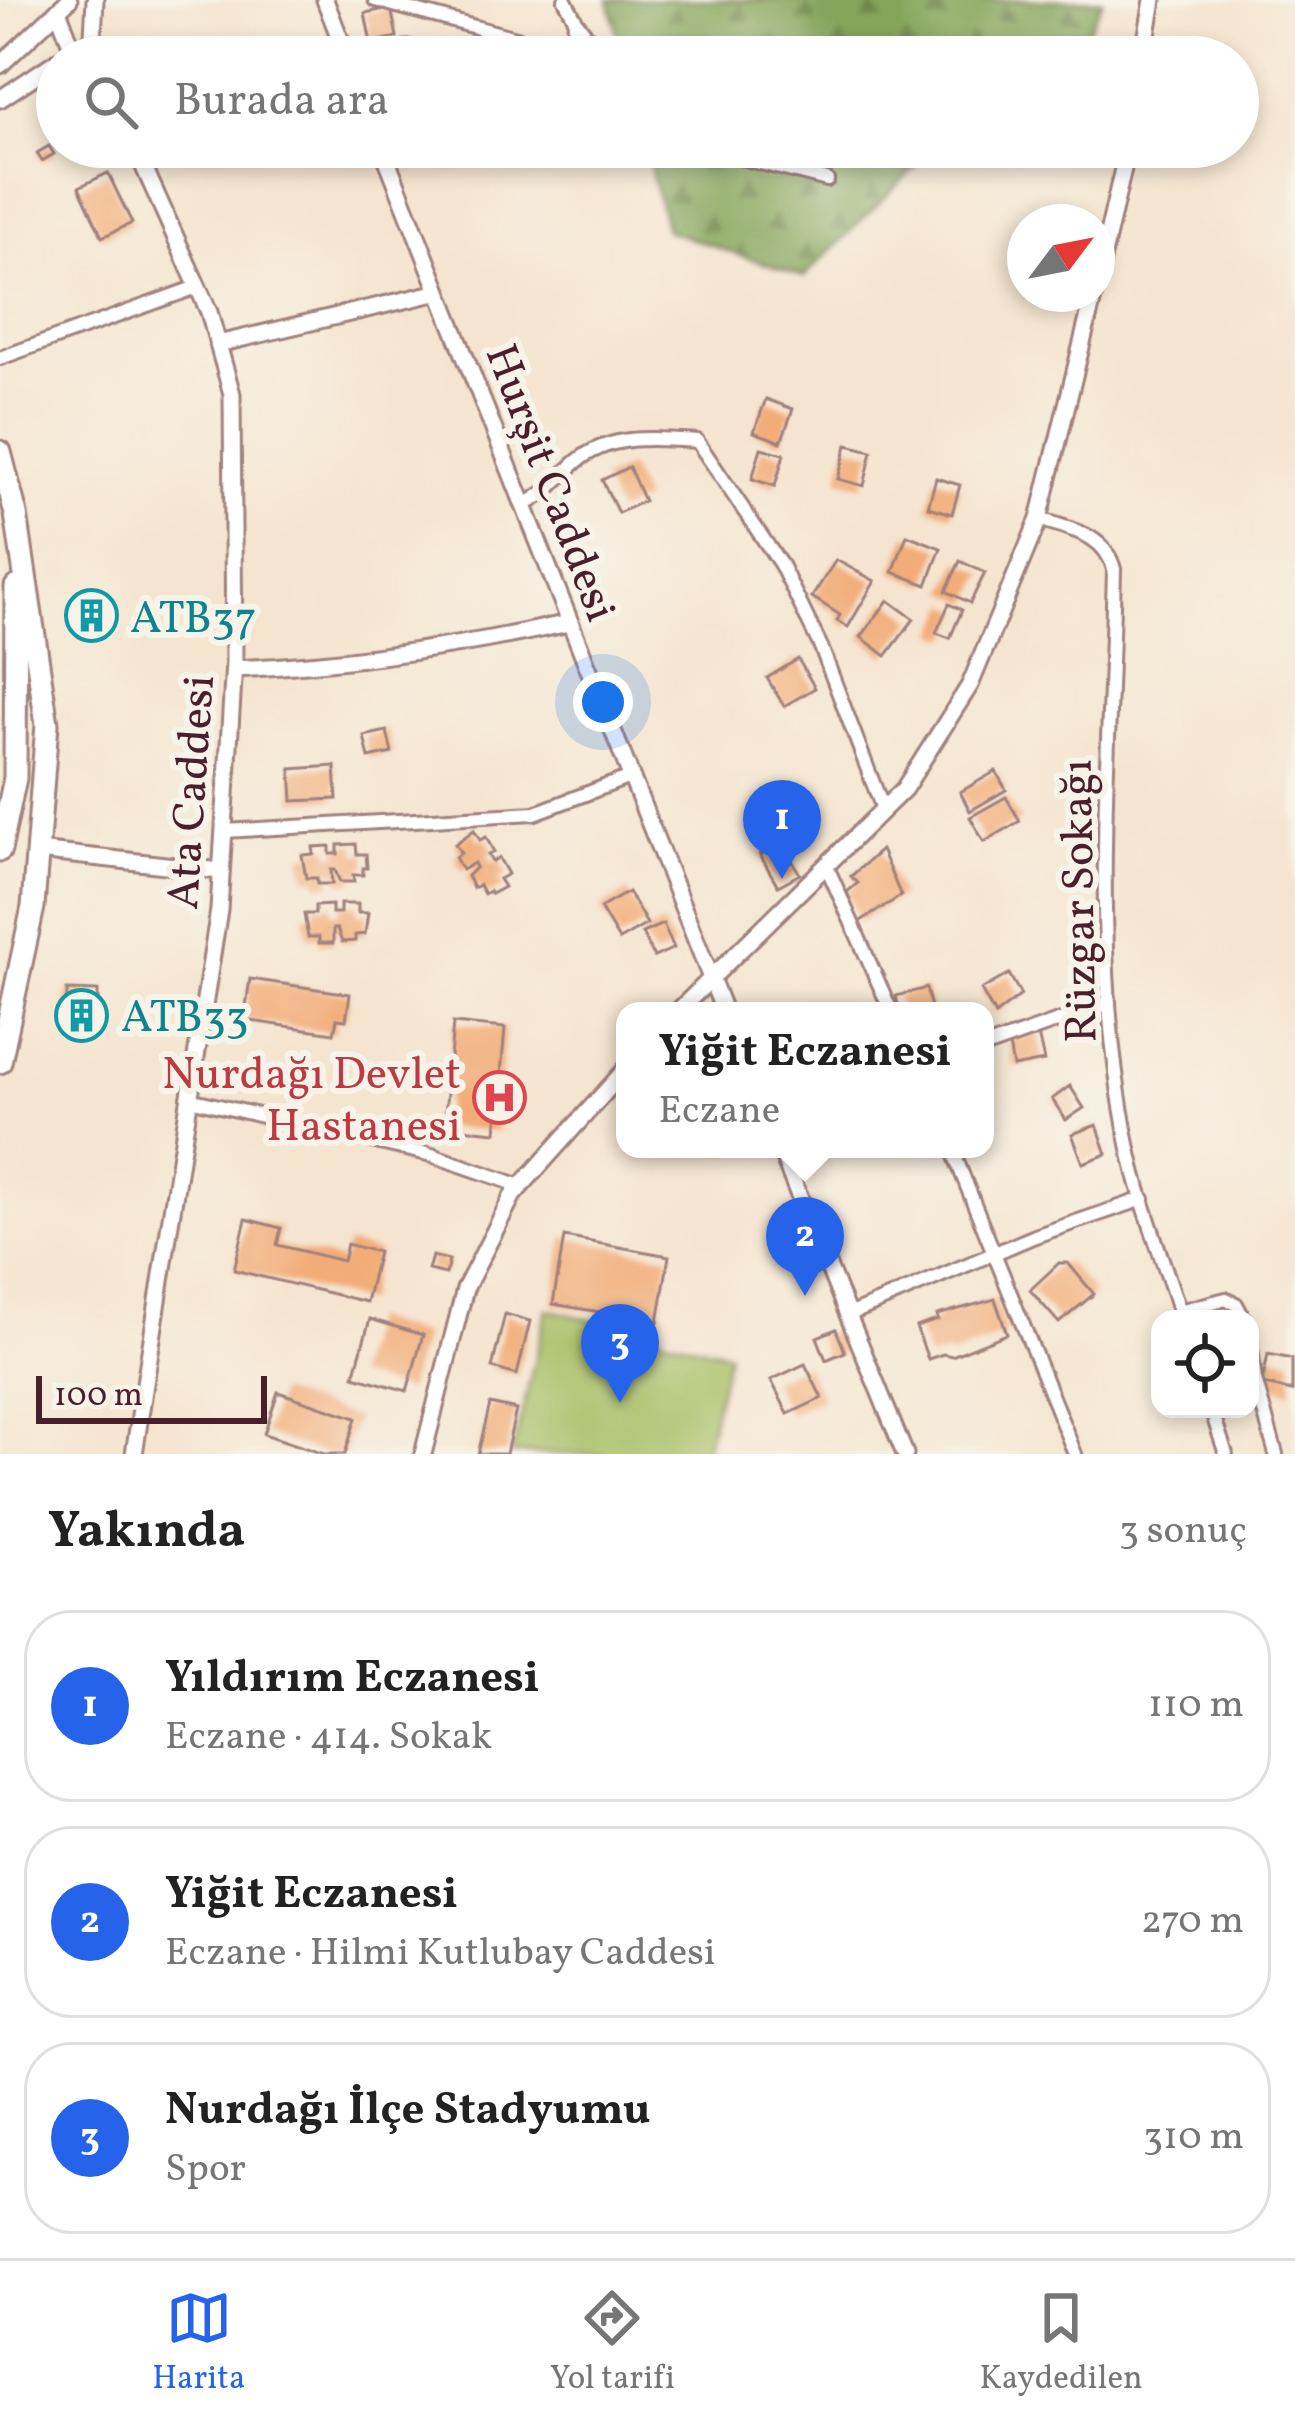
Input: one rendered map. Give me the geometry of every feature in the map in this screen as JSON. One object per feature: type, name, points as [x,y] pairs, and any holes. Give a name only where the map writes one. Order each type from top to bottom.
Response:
[{"type":"highway","points":[[0,452],[47,724],[33,907],[0,1062]]},
{"type":"highway","points":[[0,850],[15,778],[9,502]]},
{"type":"street","points":[[93,35],[95,0]]},
{"type":"street","points":[[325,0],[339,36]]},
{"type":"street","points":[[375,0],[509,36]]},
{"type":"street","points":[[566,0],[588,36]]},
{"type":"street","points":[[1147,36],[1153,0]]},
{"type":"street","points":[[59,4],[65,36]]},
{"type":"street","points":[[0,65],[59,4]]},
{"type":"street","points":[[574,36],[575,19]]},
{"type":"street","points":[[0,99],[36,76]]},
{"type":"street","name":"Ata Caddesi","points":[[134,1454],[221,871],[234,669],[232,394],[197,286],[144,168]]},
{"type":"street","name":"Hurşit Caddesi","points":[[390,168],[720,1002]]},
{"type":"street","points":[[779,168],[826,180]]},
{"type":"street","points":[[1115,204],[1123,168]]},
{"type":"street","points":[[0,358],[197,286]]},
{"type":"street","points":[[218,344],[439,292]]},
{"type":"street","points":[[686,1002],[904,789],[970,685],[1039,519],[1090,312]]},
{"type":"street","points":[[523,506],[546,495],[579,459],[600,446],[635,439],[697,441],[781,565],[821,647],[883,809]]},
{"type":"street","name":"Rüzgar Sokağı","points":[[1039,519],[1097,539],[1114,569],[1108,1003],[1124,1125],[1179,1310]]},
{"type":"street","points":[[234,669],[299,666],[505,638],[569,623]]},
{"type":"street","points":[[224,831],[535,813],[630,777]]},
{"type":"street","points":[[37,851],[221,871]]},
{"type":"street","points":[[827,867],[887,1002]]},
{"type":"street","points":[[994,1043],[1108,1003]]},
{"type":"street","points":[[423,1454],[465,1288],[521,1186],[616,1080]]},
{"type":"street","points":[[189,1099],[416,1150],[521,1186]]},
{"type":"street","points":[[784,1158],[905,1454]]},
{"type":"street","points":[[956,1158],[1075,1454]]},
{"type":"street","points":[[848,1315],[995,1252],[1143,1199]]},
{"type":"street","points":[[1194,1310],[1226,1298],[1240,1310]]},
{"type":"street","points":[[1259,1394],[1276,1454]]},
{"type":"street","points":[[1214,1418],[1226,1454]]},
{"type":"green space","points":[[609,0],[1103,0],[1084,36],[618,36]]},
{"type":"green space","points":[[650,168],[915,168],[804,277],[666,230]]},
{"type":"green space","points":[[547,1309],[728,1353],[704,1454],[512,1454]]},
{"type":"building","points":[[391,8],[397,36],[370,36],[365,13]]},
{"type":"building","points":[[108,173],[132,223],[102,237],[79,187]]},
{"type":"building","points":[[766,399],[793,409],[781,442],[754,432]]},
{"type":"building","points":[[847,445],[872,451],[864,486],[838,479]]},
{"type":"building","points":[[761,448],[784,454],[775,486],[752,479]]},
{"type":"building","points":[[629,467],[644,501],[618,513],[602,480]]},
{"type":"building","points":[[936,478],[960,485],[952,514],[928,507]]},
{"type":"building","points":[[907,535],[941,548],[927,585],[893,572]]},
{"type":"building","points":[[836,560],[875,581],[848,627],[837,621],[840,615],[812,597]]},
{"type":"building","points":[[960,561],[985,573],[970,603],[946,591]]},
{"type":"building","name":"ATB37","points":[[107,600],[113,620],[76,631],[70,612]]},
{"type":"building","points":[[888,600],[914,619],[886,656],[861,637]]},
{"type":"building","points":[[949,604],[962,610],[950,638],[936,633]]},
{"type":"building","points":[[798,659],[815,688],[784,706],[767,678]]},
{"type":"building","points":[[387,731],[392,753],[369,758],[364,736]]},
{"type":"building","points":[[335,766],[337,799],[293,801],[291,769]]},
{"type":"building","points":[[996,771],[1006,790],[970,811],[960,792]]},
{"type":"building","points":[[1006,797],[1020,821],[984,842],[970,817]]},
{"type":"building","points":[[474,830],[480,840],[486,837],[494,852],[488,855],[492,862],[499,858],[508,874],[499,879],[504,887],[491,894],[484,894],[479,885],[473,888],[467,876],[476,867],[474,863],[462,870],[455,857],[461,853],[455,844]]},
{"type":"building","points":[[781,842],[800,874],[778,886],[760,855]]},
{"type":"building","points":[[356,844],[357,854],[366,854],[367,868],[363,875],[353,875],[354,882],[340,882],[335,870],[331,870],[332,884],[306,878],[302,855],[314,854],[313,847],[330,846],[330,854],[338,854],[338,845]]},
{"type":"building","points":[[881,850],[901,896],[859,922],[847,892],[858,883],[851,876]]},
{"type":"building","points":[[628,892],[647,924],[619,940],[600,908]]},
{"type":"building","points":[[340,904],[358,904],[358,913],[368,913],[365,934],[342,942],[333,929],[333,943],[308,937],[304,914],[315,914],[315,906],[332,905],[332,913],[340,913]]},
{"type":"building","points":[[663,924],[674,948],[654,957],[642,933]]},
{"type":"building","points":[[1009,974],[1021,995],[995,1015],[994,1002],[988,1002],[981,990]]},
{"type":"building","points":[[250,979],[350,994],[346,1020],[337,1019],[334,1033],[244,1020]]},
{"type":"building","points":[[926,988],[930,1002],[898,1002],[896,996]]},
{"type":"building","name":"ATB33","points":[[67,990],[98,991],[98,1029],[66,1028]]},
{"type":"building","points":[[453,1023],[505,1028],[496,1132],[444,1127]]},
{"type":"building","points":[[1038,1034],[1044,1061],[1013,1067],[1008,1040]]},
{"type":"building","points":[[1070,1086],[1084,1108],[1066,1120],[1052,1099]]},
{"type":"building","points":[[1097,1125],[1107,1154],[1083,1163],[1072,1134]]},
{"type":"building","points":[[246,1219],[281,1228],[277,1245],[343,1261],[347,1244],[378,1252],[366,1302],[234,1270]]},
{"type":"building","points":[[564,1237],[669,1256],[658,1322],[553,1304]]},
{"type":"building","points":[[432,1256],[449,1260],[446,1274],[428,1270]]},
{"type":"building","points":[[1059,1263],[1068,1263],[1094,1294],[1059,1323],[1030,1290]]},
{"type":"building","points":[[995,1299],[1007,1334],[952,1356],[928,1359],[916,1327],[938,1320],[937,1315]]},
{"type":"building","points":[[505,1314],[530,1321],[517,1375],[492,1368]]},
{"type":"building","points":[[370,1319],[423,1335],[407,1391],[354,1376]]},
{"type":"building","points":[[836,1329],[845,1352],[826,1360],[817,1337]]},
{"type":"building","points":[[1268,1354],[1292,1359],[1292,1391],[1262,1384]]},
{"type":"building","points":[[805,1364],[822,1398],[788,1414],[771,1380]]},
{"type":"building","points":[[278,1392],[356,1418],[345,1454],[324,1454],[264,1434]]},
{"type":"building","points":[[490,1404],[516,1410],[506,1454],[478,1454]]},
{"type":"place","name":"ATB37","points":[[91,616]]},
{"type":"place","name":"Yıldırım Eczanesi","points":[[782,879]]},
{"type":"place","name":"ATB33","points":[[82,1015]]},
{"type":"place","name":"Nurdağı Devlet Hastanesi","points":[[500,1098]]},
{"type":"place","name":"Yiğit Eczanesi","points":[[805,1296]]},
{"type":"place","name":"Nurdağı İlçe Stadyumu","points":[[620,1403]]}]
